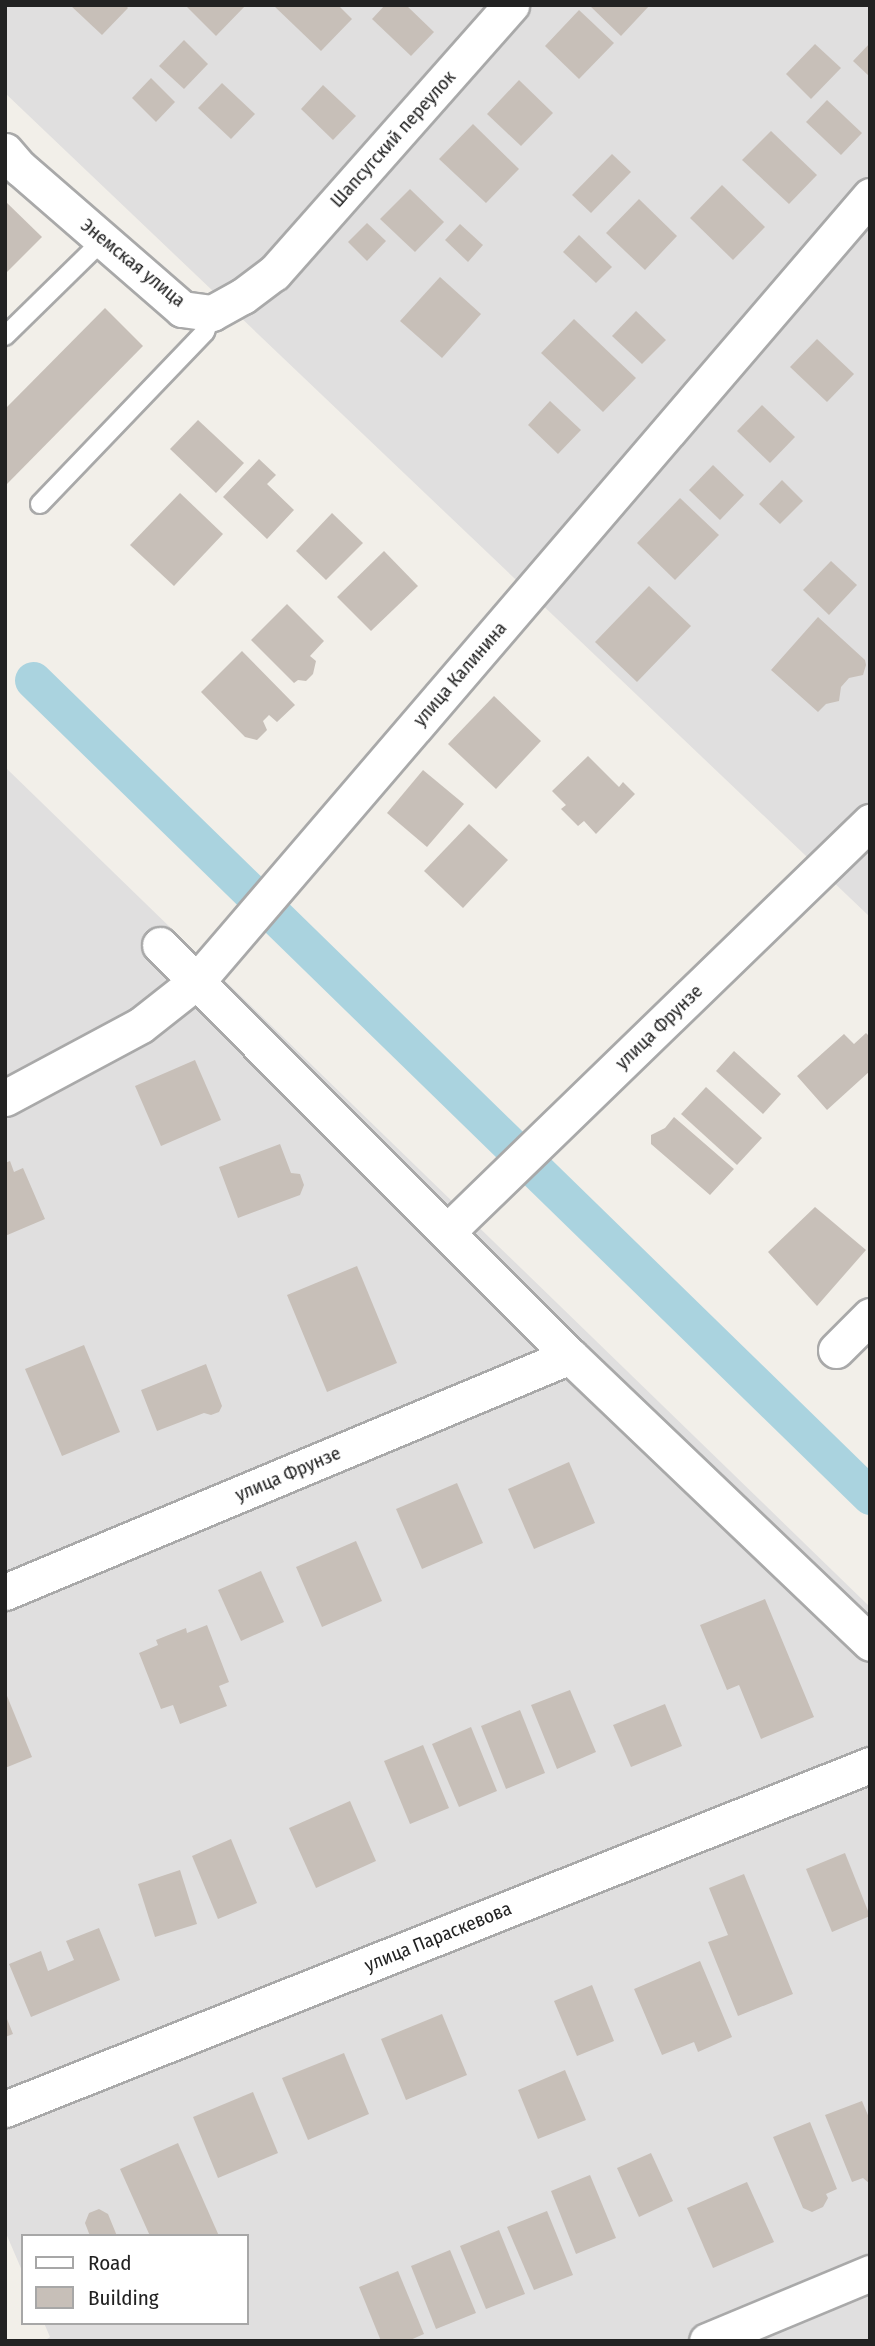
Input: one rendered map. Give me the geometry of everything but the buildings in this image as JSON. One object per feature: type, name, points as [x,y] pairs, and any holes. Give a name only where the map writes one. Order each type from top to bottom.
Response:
[{"type":"street","name":"Шапсугский переулок","points":[[212,313],[243,296],[274,273],[511,5]]},
{"type":"street","name":"Энемская улица","points":[[5,151],[20,168],[181,309],[212,313]]},
{"type":"street","name":"улица Калинина","points":[[5,1098],[141,1026],[197,981],[870,196]]},
{"type":"street","name":"улица Фрунзе","points":[[448,1231],[870,822]]},
{"type":"street","points":[[160,945],[570,1356],[870,1643]]},
{"type":"street","points":[[836,1350],[870,1316]]},
{"type":"street","name":"улица Фрунзе","points":[[5,1592],[570,1356]]},
{"type":"street","name":"улица Параскевова","points":[[5,2109],[870,1765]]},
{"type":"street","points":[[707,2341],[870,2273]]},
{"type":"lane","points":[[5,336],[103,240]]},
{"type":"lane","points":[[40,504],[205,332],[212,313]]},
{"type":"shaded area","points":[[5,5],[870,5],[870,917],[5,93]]},
{"type":"shaded area","points":[[5,767],[870,1607],[870,2341],[44,2341],[50,2337],[45,2325],[248,2325],[248,2234],[21,2234],[21,2268],[5,2231]]},
{"type":"waterway","points":[[33,680],[870,1496]]}]
